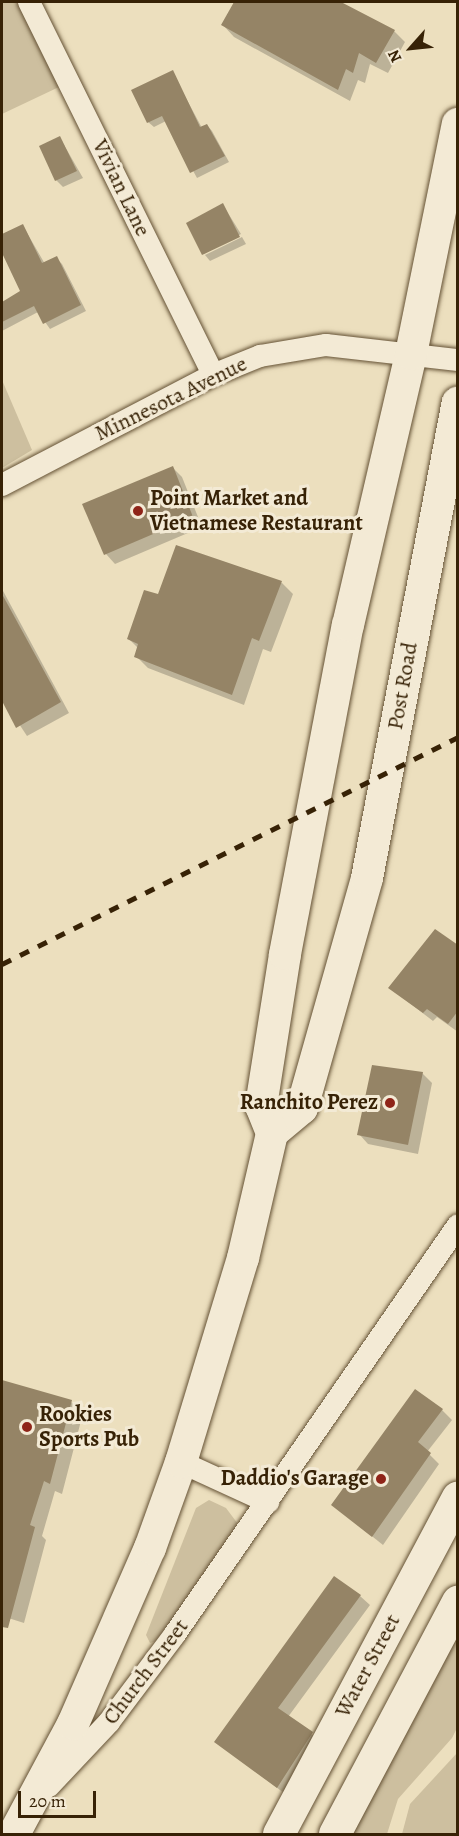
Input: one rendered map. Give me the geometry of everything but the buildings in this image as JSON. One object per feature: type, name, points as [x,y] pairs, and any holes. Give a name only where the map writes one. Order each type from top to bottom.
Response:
[{"type":"main road","points":[[36,1799],[150,1548],[181,1462],[243,1258],[272,1133],[261,1106],[285,954],[348,625],[411,354],[458,124]]},
{"type":"main road","name":"Post Road","points":[[272,1133],[302,1108],[344,969],[389,772],[458,403]]},
{"type":"main road","name":"Water Street","points":[[279,1834],[458,1498]]},
{"type":"main road","points":[[335,1834],[458,1602]]},
{"type":"main road","name":"Church Street","points":[[14,1834],[36,1799]]},
{"type":"street","name":"Vivian Lane","points":[[29,2],[213,375]]},
{"type":"street","name":"Minnesota Avenue","points":[[2,485],[213,375],[260,356],[326,345],[458,360]]},
{"type":"street","name":"Church Street","points":[[36,1799],[109,1722],[268,1502],[458,1226]]},
{"type":"street","points":[[181,1462],[268,1502]]},
{"type":"shaded area","points":[[2,2],[17,2],[59,87],[2,114]]},
{"type":"shaded area","points":[[2,380],[32,450],[2,468]]},
{"type":"shaded area","points":[[209,1500],[226,1508],[238,1524],[160,1640],[150,1643],[146,1635],[196,1508]]},
{"type":"shaded area","points":[[457,1635],[458,1726],[452,1738],[398,1799],[387,1834],[351,1834]]},
{"type":"shaded area","points":[[457,1753],[457,1834],[402,1834],[410,1804]]},
{"type":"railway","points":[[2,964],[458,737]]},
{"type":"place","name":"Point Market and Vietnamese Restaurant","points":[[138,511]]},
{"type":"place","name":"Ranchito Perez","points":[[390,1103]]},
{"type":"place","name":"Rookies Sports Pub","points":[[27,1427]]},
{"type":"place","name":"Daddio's Garage","points":[[381,1479]]}]
